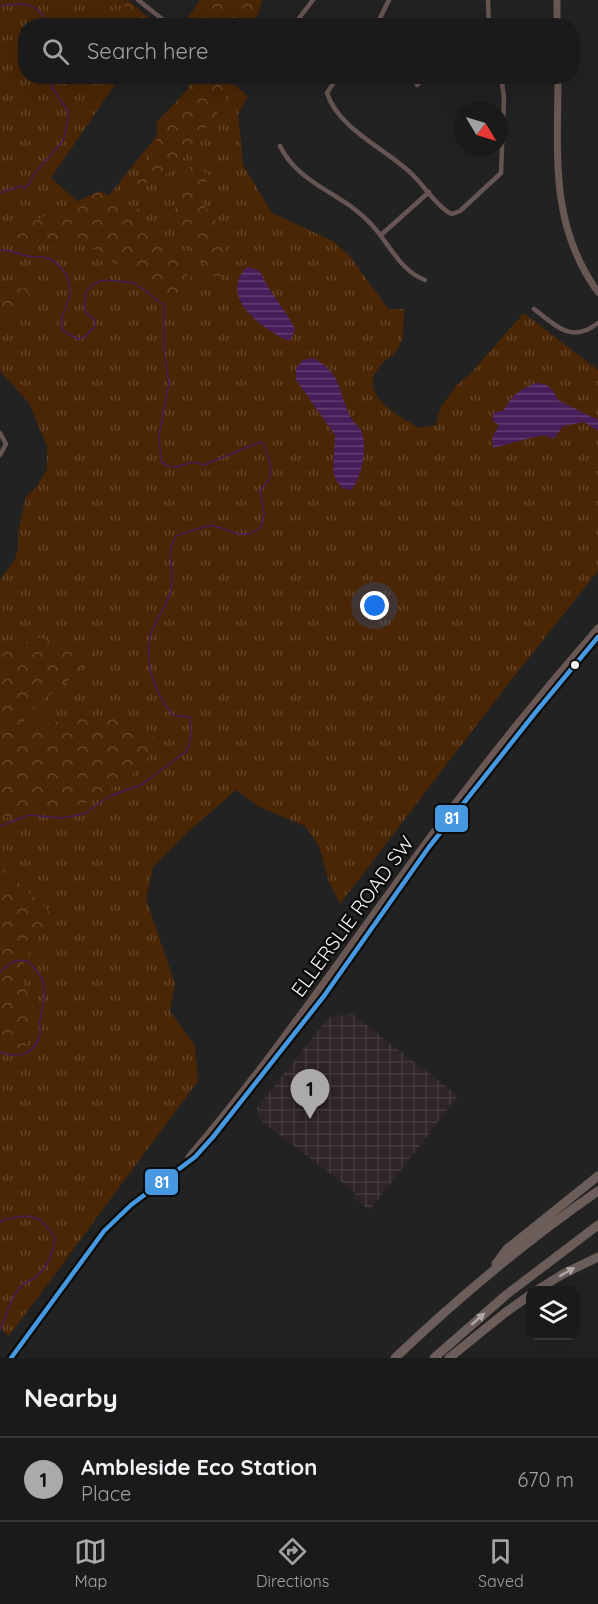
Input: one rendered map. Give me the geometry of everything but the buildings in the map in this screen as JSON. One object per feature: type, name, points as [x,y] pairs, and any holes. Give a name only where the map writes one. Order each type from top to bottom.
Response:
[{"type":"highway","points":[[487,1275],[507,1249],[598,1176]]},
{"type":"highway","points":[[395,1358],[487,1275],[598,1191]]},
{"type":"highway","points":[[435,1358],[506,1295],[598,1225]]},
{"type":"highway","points":[[544,1286],[598,1257]]},
{"type":"highway","points":[[449,1358],[526,1299]]},
{"type":"main road","points":[[557,0],[558,18]]},
{"type":"main road","points":[[558,84],[556,164],[560,201],[576,250],[598,292]]},
{"type":"main road","name":"ELLERSLIE ROAD SW","points":[[179,1168],[220,1119],[323,985],[419,851],[536,702],[598,628]]},
{"type":"main road","name":"ELLERSLIE ROAD SW","points":[[11,1358],[104,1231],[131,1204],[202,1150],[219,1130],[324,996],[429,847],[598,637]]},
{"type":"street","points":[[138,0],[161,18]]},
{"type":"street","points":[[299,18],[313,0]]},
{"type":"street","points":[[380,18],[389,0]]},
{"type":"street","points":[[488,0],[489,18]]},
{"type":"street","points":[[333,84],[327,93],[344,120],[399,162],[445,210],[452,214],[460,211],[501,173],[501,156]]},
{"type":"street","points":[[502,84],[504,102]]},
{"type":"street","points":[[280,146],[299,173],[318,187],[351,205],[381,235],[406,268],[425,280]]},
{"type":"street","points":[[381,235],[429,192]]},
{"type":"street","points":[[534,309],[555,325],[572,334],[587,331],[598,323]]},
{"type":"street","points":[[0,433],[6,444],[0,454]]},
{"type":"shaded area","points":[[247,267],[260,271],[291,321],[295,329],[289,341],[256,321],[240,301],[237,290],[239,278]]},
{"type":"shaded area","points":[[313,358],[329,369],[334,376],[350,416],[363,435],[363,460],[355,485],[351,490],[342,488],[333,471],[335,435],[296,380],[296,368],[303,360]]},
{"type":"shaded area","points":[[536,383],[548,386],[558,400],[598,420],[598,431],[584,422],[563,426],[554,439],[543,435],[493,448],[492,438],[499,425],[492,420],[494,412],[503,411],[516,394]]},
{"type":"shaded area","points":[[352,1014],[458,1096],[370,1210],[354,1198],[356,1193],[260,1120],[257,1108],[329,1017]]},
{"type":"green space","points":[[0,0],[122,0],[146,18],[18,18],[18,84],[115,84],[51,178],[77,201],[5,236],[70,244],[198,84],[233,84],[248,96],[238,114],[243,165],[272,213],[333,241],[350,256],[388,309],[404,309],[403,333],[399,347],[379,367],[374,377],[373,387],[376,395],[391,410],[419,428],[436,425],[440,408],[457,385],[470,374],[524,313],[598,370],[598,571],[508,684],[340,904],[329,882],[319,846],[305,826],[259,807],[236,790],[189,831],[153,867],[146,899],[175,984],[170,1011],[195,1046],[198,1081],[9,1336],[0,1328],[0,580],[15,559],[26,497],[37,486],[47,469],[47,446],[29,403],[0,371],[0,330],[32,290],[0,287]]},
{"type":"green space","points":[[126,0],[128,0],[149,18],[121,18]]},
{"type":"green space","points":[[200,0],[262,0],[257,18],[188,18]]},
{"type":"green space","points":[[190,84],[225,84],[225,102],[174,170],[132,190],[157,145],[157,122],[187,90]]},
{"type":"green space","points":[[192,158],[209,176],[199,199],[226,235],[221,285],[169,225]]},
{"type":"green space","points":[[99,191],[138,209],[194,284],[179,307],[90,246],[3,236]]},
{"type":"green space","points":[[0,287],[33,289],[0,330]]},
{"type":"green space","points":[[37,637],[94,655],[62,686],[38,703],[20,727],[111,714],[162,742],[129,778],[85,804],[5,818],[0,821],[0,655]]},
{"type":"green space","points":[[0,865],[52,914],[18,973],[33,1006],[33,1023],[26,1046],[0,1054]]},
{"type":"waterway","points":[[0,6],[29,5],[45,18]]},
{"type":"waterway","points":[[0,193],[20,186],[25,188],[31,182],[33,175],[63,141],[68,111],[51,84]]},
{"type":"waterway","points":[[0,250],[48,258],[62,268],[68,278],[70,290],[62,319],[63,331],[78,339],[85,337],[95,326],[95,320],[87,314],[84,304],[87,290],[96,283],[104,280],[136,284],[164,305],[164,350],[169,383],[159,435],[161,462],[176,467],[192,462],[204,465],[260,442],[264,444],[271,471],[269,479],[260,491],[264,513],[262,526],[248,534],[208,526],[176,536],[171,550],[171,590],[153,628],[149,662],[155,685],[166,706],[173,715],[190,717],[191,736],[187,751],[141,785],[110,796],[84,814],[62,818],[29,815],[0,826]]},
{"type":"waterway","points":[[0,972],[13,962],[28,961],[42,979],[45,994],[38,1041],[30,1050],[19,1055],[0,1052]]},
{"type":"waterway","points":[[0,1224],[2,1220],[20,1216],[33,1217],[45,1224],[55,1239],[46,1265],[36,1277],[23,1284],[17,1291],[0,1330]]},
{"type":"transit line","name":"81","points":[[11,1358],[104,1231],[131,1205],[195,1157],[213,1137],[324,996],[429,847],[598,637]]},
{"type":"place","name":"Ambleside Eco Station","points":[[310,1119]]}]
